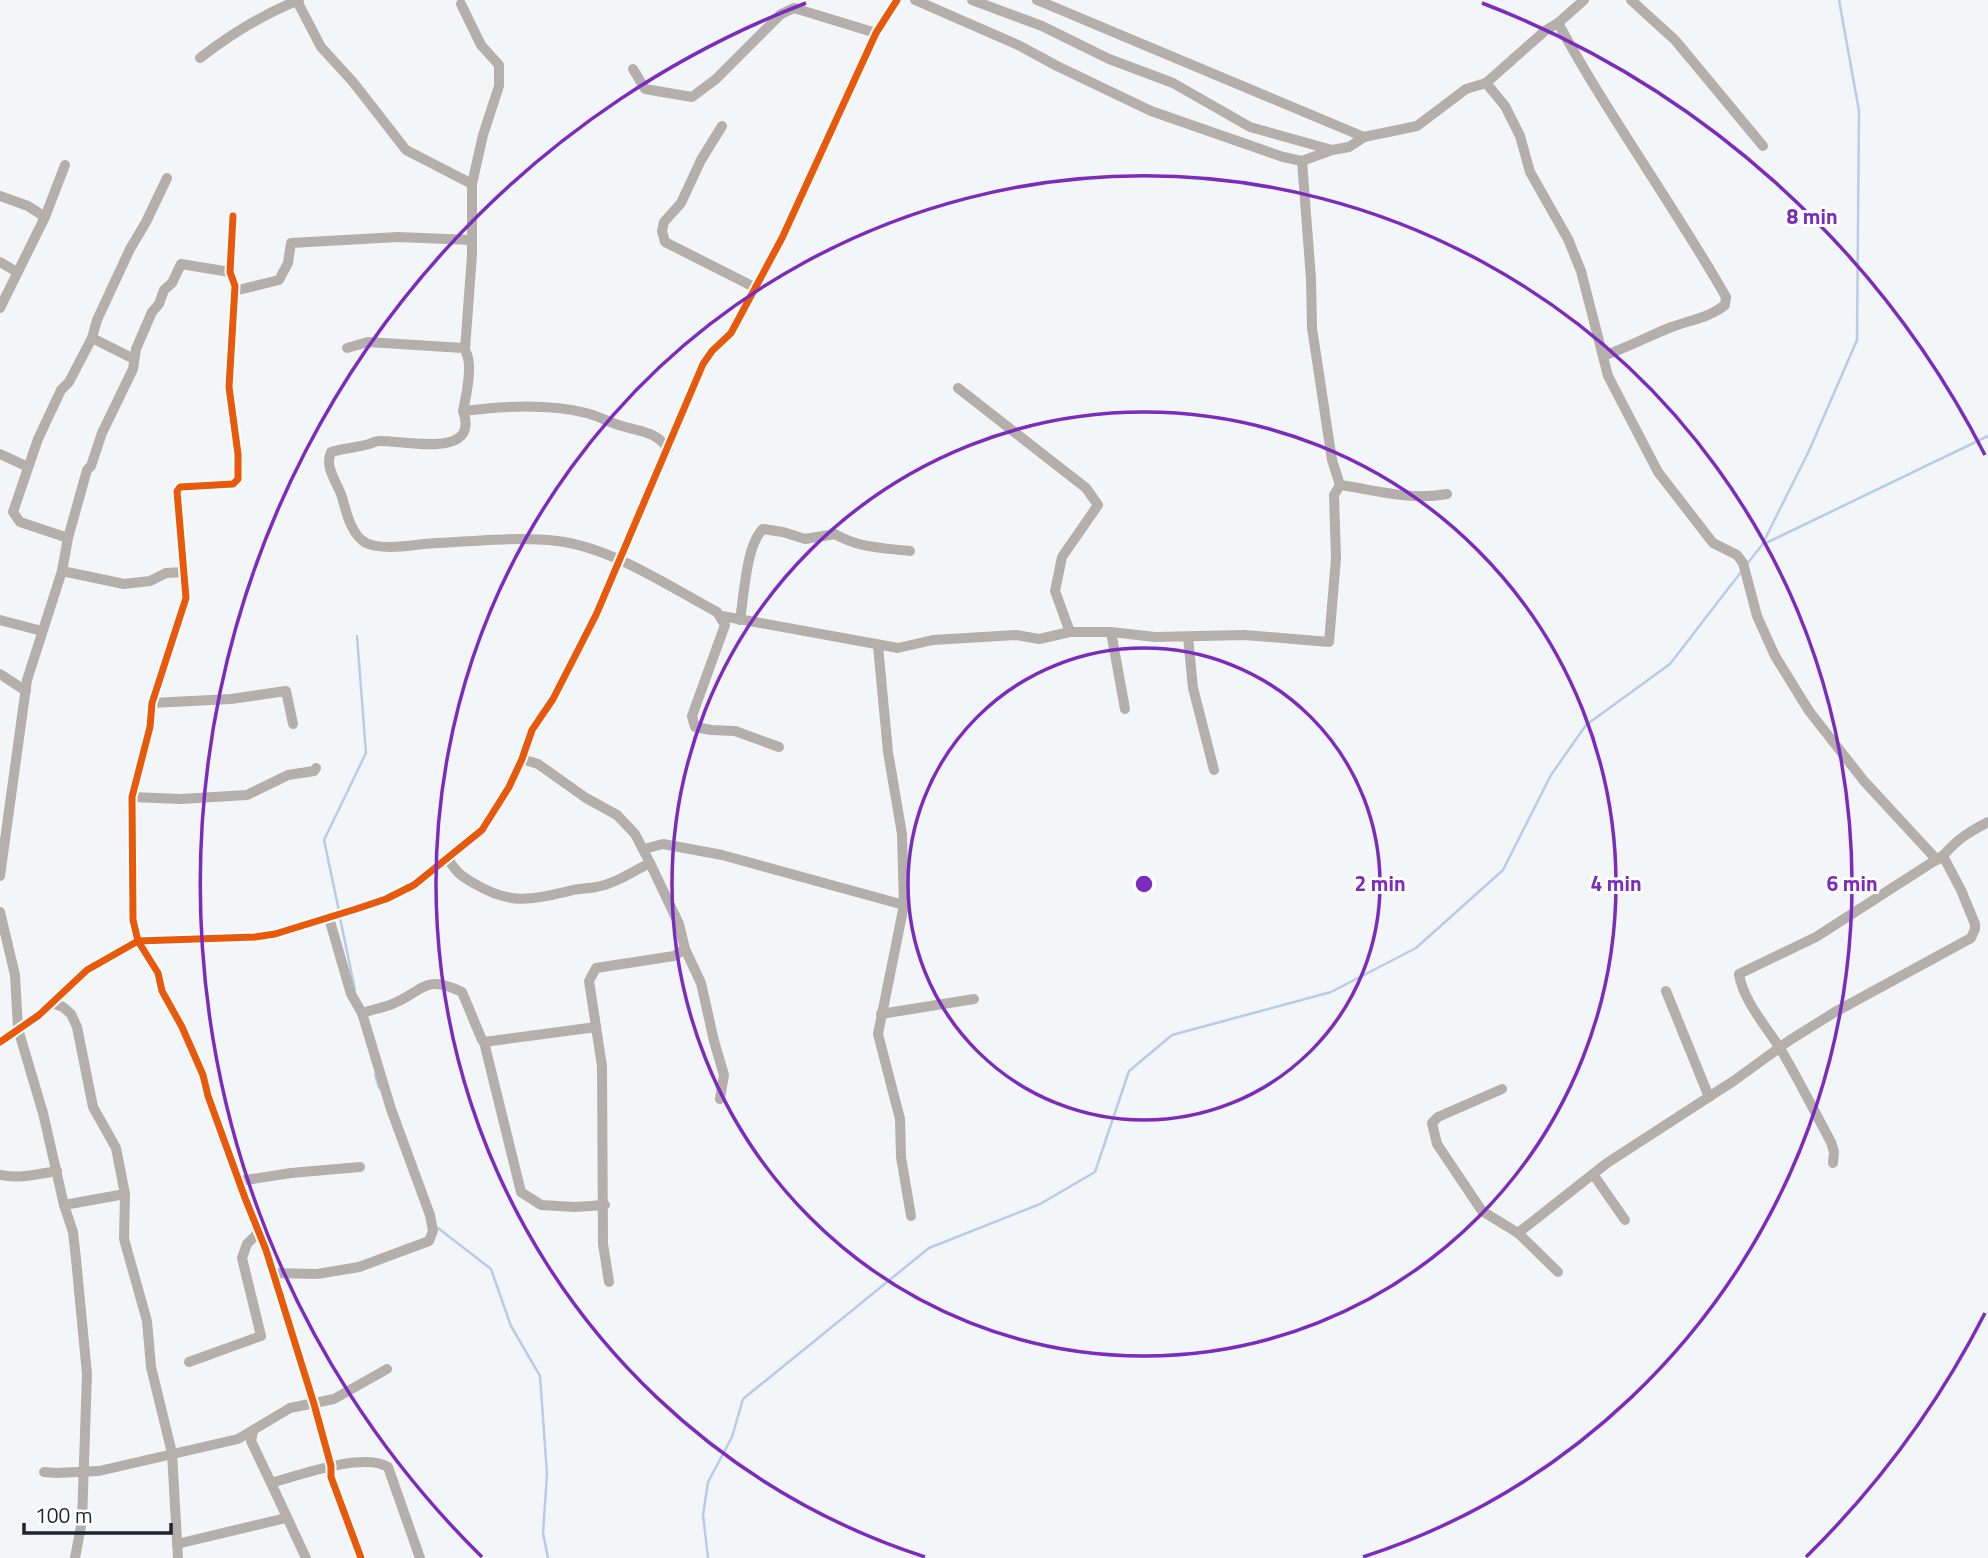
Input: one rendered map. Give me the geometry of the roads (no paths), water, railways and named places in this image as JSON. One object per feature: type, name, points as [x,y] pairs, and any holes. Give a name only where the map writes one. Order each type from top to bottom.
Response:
[{"type":"street","points":[[0,1042],[52,1003],[87,970],[138,941],[256,937],[329,918],[386,899],[414,885],[482,830],[497,808],[522,759],[532,730],[553,699],[596,615],[703,364],[731,333],[800,201],[876,33],[897,0]]},
{"type":"street","points":[[915,0],[1018,45],[1151,111],[1242,144],[1302,161],[1349,147],[1364,137],[1417,126],[1466,89],[1486,83],[1584,0]]},
{"type":"street","points":[[972,0],[1042,26],[1109,59],[1173,83],[1250,127],[1332,150]]},
{"type":"street","points":[[1037,0],[1364,137]]},
{"type":"street","points":[[1632,0],[1675,40],[1763,146]]},
{"type":"street","points":[[200,58],[260,18],[283,5],[298,1],[321,47],[353,82],[406,150],[472,184]]},
{"type":"street","points":[[461,4],[481,45],[499,65],[499,86],[483,135],[472,184],[465,349],[470,358],[463,411],[465,426],[461,435],[452,443],[420,446],[410,442],[380,441],[331,452],[328,459],[333,480],[353,529],[363,541],[390,546],[515,538],[554,540],[590,547],[722,616],[878,646],[898,648],[933,640],[1016,635],[1039,639],[1070,632],[1111,632],[1155,638],[1245,635],[1329,642],[1336,558],[1334,495],[1340,485],[1332,460],[1312,328],[1302,161]]},
{"type":"street","points":[[633,69],[646,89],[692,97],[716,79],[787,9],[794,8],[876,33]]},
{"type":"street","points":[[1558,23],[1584,72],[1637,152],[1726,297],[1726,306],[1714,314],[1681,323],[1603,356]]},
{"type":"street","points":[[1486,83],[1505,106],[1520,136],[1530,172],[1568,239],[1581,271],[1608,376],[1658,472],[1713,543],[1737,555],[1743,563],[1756,616],[1775,656],[1810,712],[1864,781],[1940,858],[1961,890],[1975,924],[1971,938],[1835,1012],[1790,1040],[1592,1174],[1518,1233]]},
{"type":"street","points":[[722,126],[701,160],[681,203],[664,222],[662,231],[665,242],[673,248],[697,257],[754,288]]},
{"type":"street","points":[[0,308],[45,217],[65,165]]},
{"type":"street","points":[[68,538],[38,530],[16,519],[13,512],[28,467],[61,390],[69,382],[92,338],[97,320],[130,249],[167,178]]},
{"type":"street","points":[[0,197],[28,206],[45,217]]},
{"type":"street","points":[[233,216],[230,272],[234,291],[229,387],[238,454],[238,480],[233,484],[178,489],[187,598],[152,703],[150,727],[132,797],[133,920],[138,941],[158,973],[162,991],[183,1027],[203,1074],[208,1096],[274,1273],[314,1404],[331,1466],[331,1477],[361,1558]]},
{"type":"street","points":[[234,291],[279,280],[288,263],[291,243],[398,237],[471,240]]},
{"type":"street","points":[[0,262],[17,272]]},
{"type":"street","points":[[0,876],[26,691],[62,571],[68,538],[87,470],[133,369],[136,349],[152,312],[159,304],[164,290],[172,284],[181,264],[230,272]]},
{"type":"street","points":[[92,338],[134,359]]},
{"type":"street","points":[[348,348],[373,342],[392,345],[427,344],[465,349]]},
{"type":"street","points":[[958,388],[1086,488],[1098,505],[1062,557],[1055,591],[1070,632]]},
{"type":"street","points":[[463,411],[527,407],[586,412],[621,426],[654,434],[668,449]]},
{"type":"street","points":[[0,454],[28,467]]},
{"type":"street","points":[[1340,485],[1402,497],[1447,494]]},
{"type":"street","points":[[740,620],[746,568],[762,529],[805,539],[835,534],[848,542],[866,547],[910,551]]},
{"type":"street","points":[[62,571],[124,583],[150,581],[166,573],[184,572]]},
{"type":"street","points":[[722,616],[725,625],[722,638],[692,716],[695,727],[735,730],[779,747]]},
{"type":"street","points":[[0,620],[43,631]]},
{"type":"street","points":[[1111,632],[1125,709]]},
{"type":"street","points":[[1188,637],[1193,688],[1214,770]]},
{"type":"street","points":[[878,646],[888,752],[902,834],[904,905],[878,1034],[900,1119],[901,1157],[911,1216]]},
{"type":"street","points":[[0,674],[26,691]]},
{"type":"street","points":[[152,703],[231,699],[286,691],[293,724]]},
{"type":"street","points":[[522,759],[538,764],[586,798],[617,815],[635,834],[644,849],[679,925],[685,950],[701,983],[724,1075],[720,1099]]},
{"type":"street","points":[[132,797],[181,799],[247,795],[288,775],[314,771],[316,768]]},
{"type":"street","points":[[1833,1163],[1834,1153],[1830,1142],[1780,1048],[1757,1014],[1740,982],[1739,974],[1816,937],[1940,858],[1950,845],[1963,835],[1988,822]]},
{"type":"street","points":[[644,849],[663,844],[722,855],[904,905]]},
{"type":"street","points":[[448,859],[457,874],[493,895],[508,899],[539,897],[596,887],[625,877],[650,863]]},
{"type":"street","points":[[0,912],[15,975],[18,1029],[39,1098],[73,1232],[86,1357],[82,1521],[75,1558]]},
{"type":"street","points":[[274,1273],[317,1274],[359,1267],[429,1241],[433,1231],[430,1215],[391,1109],[362,1013],[351,994],[329,918]]},
{"type":"street","points":[[609,1282],[603,1244],[603,1066],[589,981],[596,968],[674,956],[685,950]]},
{"type":"street","points":[[362,1013],[390,1005],[427,984],[444,983],[462,992],[484,1042],[521,1192],[541,1205],[575,1208],[605,1205]]},
{"type":"street","points":[[1666,991],[1709,1097]]},
{"type":"street","points":[[881,1014],[974,999]]},
{"type":"street","points":[[52,1003],[71,1014],[93,1107],[116,1148],[125,1194],[124,1239],[148,1321],[151,1367],[172,1453],[178,1558]]},
{"type":"street","points":[[484,1042],[596,1027]]},
{"type":"street","points":[[1502,1089],[1438,1117],[1432,1123],[1437,1144],[1482,1211],[1518,1233],[1558,1272]]},
{"type":"street","points":[[239,1181],[359,1167]]},
{"type":"street","points":[[0,1175],[26,1176],[57,1171]]},
{"type":"street","points":[[1592,1174],[1625,1220]]},
{"type":"street","points":[[64,1205],[125,1194]]},
{"type":"street","points":[[189,1362],[261,1336],[242,1258],[247,1244],[258,1233]]},
{"type":"street","points":[[44,1472],[99,1471],[238,1439],[290,1408],[334,1399],[387,1368]]},
{"type":"street","points":[[253,1431],[251,1441],[306,1558]]},
{"type":"street","points":[[271,1483],[331,1466],[376,1461],[388,1467],[420,1558]]},
{"type":"street","points":[[177,1544],[286,1518]]},
{"type":"waterway","points":[[1747,564],[1762,545],[1808,453],[1857,340],[1859,111],[1839,0]]},
{"type":"waterway","points":[[1764,544],[1988,436]]},
{"type":"waterway","points":[[708,1558],[703,1515],[708,1482],[732,1437],[743,1399],[929,1248],[1040,1204],[1095,1172],[1129,1071],[1172,1035],[1331,992],[1416,948],[1503,870],[1551,775],[1586,725],[1670,664],[1741,572]]},
{"type":"waterway","points":[[339,911],[324,840],[366,753],[357,636]]},
{"type":"waterway","points":[[340,918],[355,990]]},
{"type":"waterway","points":[[375,1075],[379,1088]]},
{"type":"waterway","points":[[438,1228],[491,1269],[511,1326],[540,1376],[547,1474],[543,1533],[548,1558]]}]
